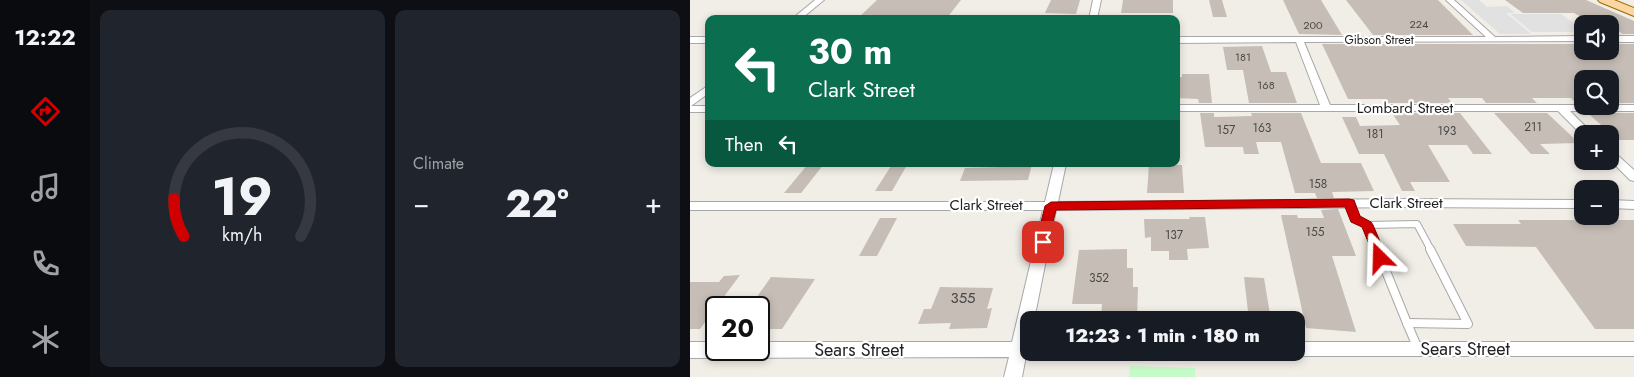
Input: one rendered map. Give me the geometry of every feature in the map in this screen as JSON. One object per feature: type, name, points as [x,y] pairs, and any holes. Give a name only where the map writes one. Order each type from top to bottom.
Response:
[{"type":"main road","points":[[1604,0],[1633,12]]},
{"type":"street","points":[[801,15],[820,0]]},
{"type":"street","points":[[1094,15],[1097,0]]},
{"type":"street","points":[[1450,0],[1493,40]]},
{"type":"street","points":[[1619,39],[1634,39]]},
{"type":"street","points":[[690,40],[705,40]]},
{"type":"street","name":"Gibson Street","points":[[1180,40],[1574,40]]},
{"type":"street","points":[[1299,40],[1326,108]]},
{"type":"street","points":[[690,103],[705,91]]},
{"type":"street","name":"Lombard Street","points":[[1180,108],[1634,108]]},
{"type":"street","points":[[1561,108],[1579,125]]},
{"type":"street","points":[[690,109],[705,109]]},
{"type":"street","points":[[1619,163],[1634,177]]},
{"type":"street","points":[[1031,311],[1059,167]]},
{"type":"street","name":"Clark Street","points":[[690,206],[1574,204]]},
{"type":"street","points":[[1619,204],[1634,204]]},
{"type":"street","name":"Sears Street","points":[[690,350],[1020,349]]},
{"type":"street","name":"Sears Street","points":[[1305,349],[1634,349]]},
{"type":"street","points":[[1012,377],[1020,358]]},
{"type":"lane","points":[[1349,203],[1356,219],[1367,225],[1417,224],[1468,324],[1407,323]]},
{"type":"lane","points":[[1367,225],[1418,349]]},
{"type":"green space","points":[[1130,366],[1195,368],[1195,377],[1129,377]]},
{"type":"shaded area","points":[[1461,0],[1479,0],[1487,7],[1507,6],[1515,13],[1506,13],[1531,34],[1500,34]]},
{"type":"shaded area","points":[[1510,14],[1561,14],[1574,23],[1574,32],[1532,32]]},
{"type":"building","points":[[877,0],[961,0],[949,15],[861,15]]},
{"type":"building","points":[[1051,0],[1080,0],[1076,14],[1045,13]]},
{"type":"building","points":[[1123,0],[1173,0],[1173,13],[1121,13]]},
{"type":"building","points":[[1209,0],[1222,0],[1227,17],[1213,17]]},
{"type":"building","points":[[1283,0],[1321,0],[1342,35],[1299,34]]},
{"type":"building","points":[[1346,0],[1438,0],[1473,35],[1373,35]]},
{"type":"building","points":[[1505,0],[1586,0],[1634,21],[1634,34],[1623,34],[1619,32],[1619,15],[1523,13]]},
{"type":"building","points":[[1322,44],[1574,44],[1574,60],[1619,60],[1619,44],[1634,44],[1634,103],[1619,103],[1619,70],[1574,70],[1574,101],[1571,98],[1532,98],[1537,103],[1486,103],[1482,98],[1448,98],[1452,103],[1386,103],[1383,99],[1348,99]]},
{"type":"building","points":[[1262,46],[1271,72],[1286,72],[1297,103],[1249,103],[1243,70],[1227,70],[1223,47]]},
{"type":"building","points":[[1182,74],[1209,74],[1212,103],[1199,103],[1198,99],[1180,98],[1180,77],[1182,77]]},
{"type":"building","points":[[1200,113],[1214,113],[1214,117],[1252,116],[1251,113],[1301,113],[1321,163],[1361,163],[1374,191],[1332,192],[1334,198],[1317,198],[1315,193],[1295,193],[1281,142],[1256,142],[1259,154],[1244,154],[1243,147],[1205,147]]},
{"type":"building","points":[[1392,113],[1460,113],[1492,154],[1473,154],[1467,145],[1428,145],[1450,182],[1410,182],[1415,191],[1402,191],[1384,154],[1359,154],[1342,117],[1356,117],[1360,126],[1400,125]]},
{"type":"building","points":[[1494,113],[1547,113],[1574,138],[1574,143],[1540,144],[1550,154],[1531,154]]},
{"type":"building","points":[[1634,113],[1634,140],[1619,140],[1619,125],[1601,125],[1590,115]]},
{"type":"building","points":[[1182,165],[1184,193],[1147,193],[1149,167],[1180,167]]},
{"type":"building","points":[[806,167],[822,167],[801,193],[784,193]]},
{"type":"building","points":[[890,167],[906,167],[892,191],[875,191]]},
{"type":"building","points":[[1031,167],[1028,180],[960,181],[965,168]]},
{"type":"building","points":[[1338,209],[1356,256],[1332,256],[1356,332],[1306,328],[1305,311],[1302,311],[1281,215],[1297,215],[1298,218],[1324,218],[1321,210]]},
{"type":"building","points":[[1189,217],[1205,217],[1209,248],[1187,249],[1188,260],[1169,260],[1169,251],[1151,251],[1151,237],[1145,238],[1144,219],[1190,219]]},
{"type":"building","points":[[880,218],[897,218],[877,256],[859,256]]},
{"type":"building","points":[[1518,220],[1574,220],[1574,225],[1619,225],[1619,220],[1634,220],[1634,329],[1595,329],[1536,247],[1466,246],[1453,224],[1521,224]]},
{"type":"building","points":[[1127,249],[1127,268],[1133,268],[1133,287],[1138,287],[1137,311],[1102,311],[1102,304],[1072,304],[1079,250]]},
{"type":"building","points":[[740,275],[724,296],[705,296],[705,322],[700,329],[690,329],[690,282],[719,282],[724,276]]},
{"type":"building","points":[[771,277],[815,279],[782,329],[770,329],[770,296],[758,296]]},
{"type":"building","points":[[1244,277],[1264,278],[1270,311],[1248,311]]},
{"type":"building","points":[[940,287],[993,288],[987,309],[992,308],[987,328],[949,329],[951,323],[918,324],[924,309],[931,309]]},
{"type":"route","points":[[1043,242],[1051,206],[1349,203],[1356,219],[1367,225],[1380,258]]}]
